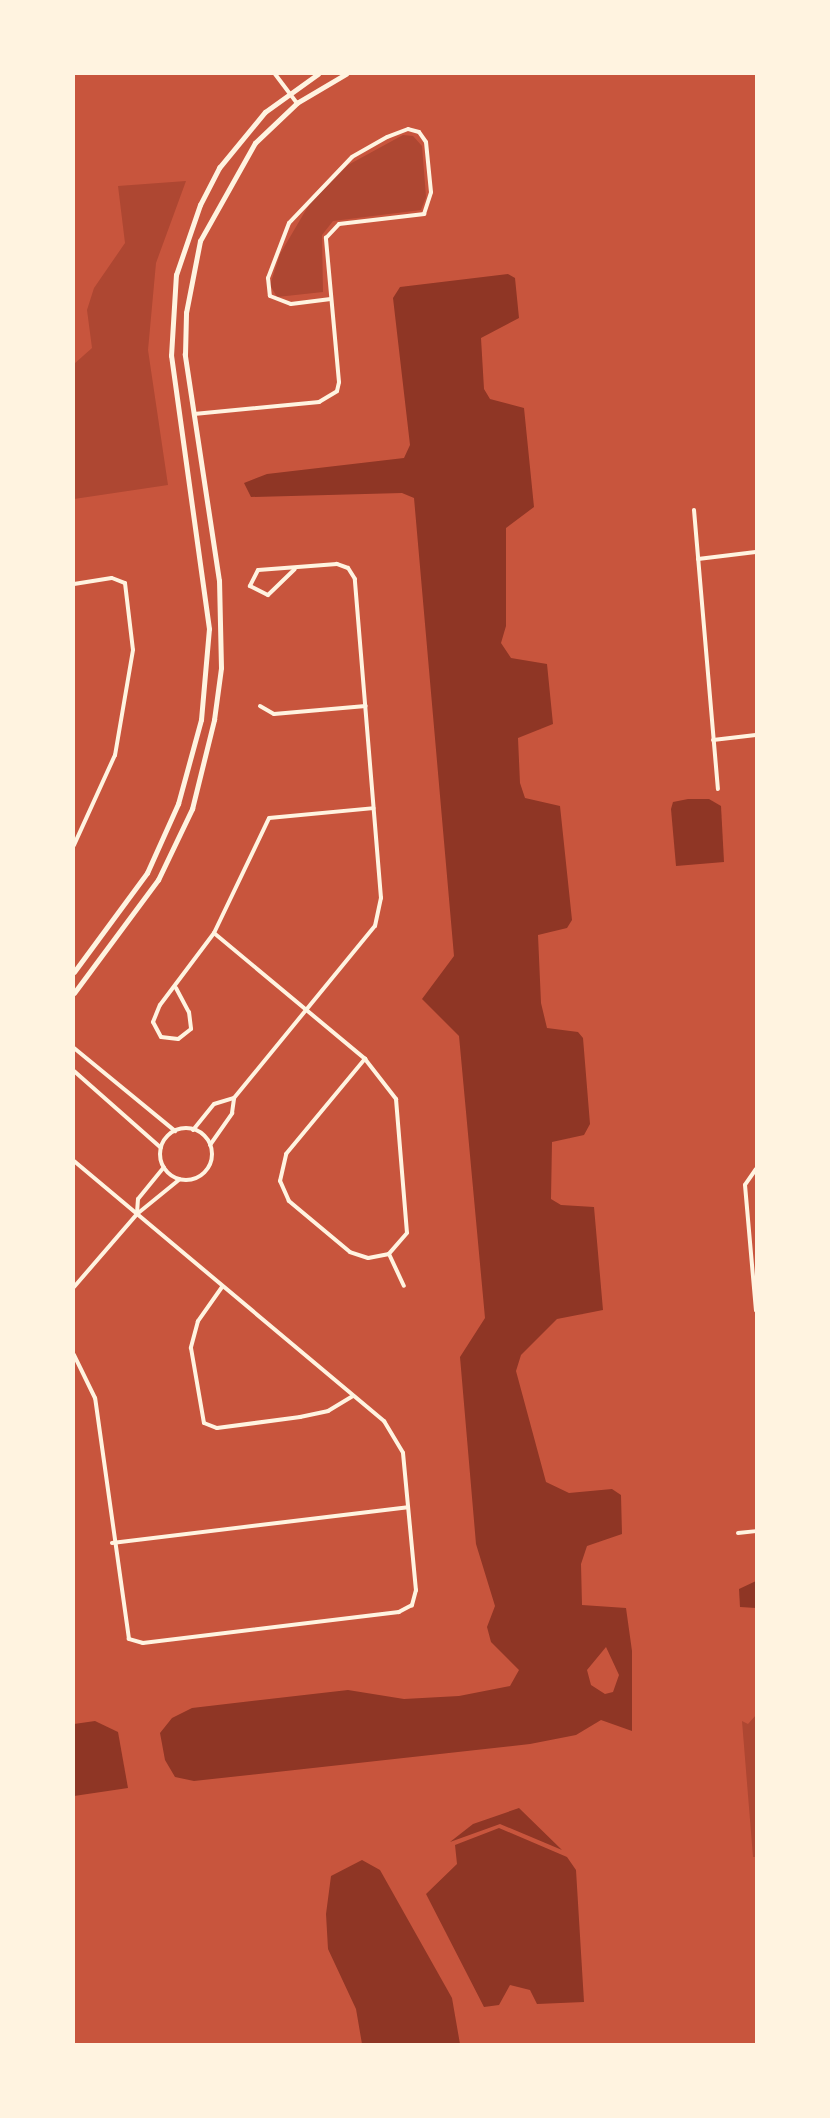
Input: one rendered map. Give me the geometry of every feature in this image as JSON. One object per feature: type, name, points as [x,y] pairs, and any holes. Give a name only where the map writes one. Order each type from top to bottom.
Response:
[{"type":"street","points":[[274,74],[297,103]]},
{"type":"street","points":[[74,972],[147,873],[178,804],[203,703],[206,582],[180,416],[172,316],[186,239],[219,168],[244,135],[289,92],[318,74]]},
{"type":"street","points":[[74,993],[158,880],[192,809],[216,704],[219,581],[194,414],[186,313],[200,242],[233,174],[255,143],[297,103],[346,74]]},
{"type":"street","points":[[180,416],[328,400],[339,382],[329,230],[415,217],[429,205],[426,142],[418,132],[408,129],[387,137],[352,158],[289,223],[268,278],[270,296],[291,303],[332,299]]},
{"type":"street","points":[[694,510],[718,789]]},
{"type":"street","points":[[698,559],[756,552]]},
{"type":"street","points":[[74,1287],[136,1214],[180,1179],[196,1178],[208,1168],[210,1145],[232,1113],[234,1098],[375,926],[381,898],[354,579],[348,568],[337,564],[295,569],[258,570],[250,586],[268,595],[295,569]]},
{"type":"street","points":[[74,584],[112,578],[126,583],[132,650],[115,755],[74,845]]},
{"type":"street","points":[[203,703],[216,704]]},
{"type":"street","points":[[260,706],[274,714],[366,706]]},
{"type":"street","points":[[713,740],[756,735]]},
{"type":"street","points":[[176,988],[189,1012],[191,1029],[178,1039],[161,1037],[153,1022],[213,933],[269,818],[374,808]]},
{"type":"street","points":[[213,933],[365,1059],[382,1076],[401,1117],[410,1221],[402,1243],[389,1254],[368,1258],[350,1252],[289,1201],[280,1180],[286,1154],[365,1059]]},
{"type":"street","points":[[74,1048],[175,1131],[193,1130],[210,1145]]},
{"type":"street","points":[[74,1071],[161,1148],[164,1167],[180,1179]]},
{"type":"street","points":[[193,1130],[214,1104],[234,1098]]},
{"type":"street","points":[[161,1148],[175,1131]]},
{"type":"street","points":[[74,1161],[353,1396],[397,1440],[408,1507],[416,1590],[412,1605],[399,1612],[136,1641],[124,1632],[92,1383],[74,1355]]},
{"type":"street","points":[[136,1214],[138,1199],[164,1167]]},
{"type":"street","points":[[756,1169],[745,1185],[756,1311]]},
{"type":"street","points":[[389,1254],[404,1286]]},
{"type":"street","points":[[222,1287],[198,1321],[191,1348],[204,1423],[217,1428],[300,1417],[328,1411],[353,1396]]},
{"type":"street","points":[[112,1543],[408,1507]]},
{"type":"street","points":[[738,1533],[756,1531]]},
{"type":"shaded area","points":[[403,135],[413,136],[422,146],[426,197],[421,210],[333,221],[322,235],[323,292],[277,297],[270,285],[280,254],[310,203],[348,165]]},
{"type":"shaded area","points":[[186,181],[156,263],[148,350],[168,485],[74,499],[74,364],[92,348],[87,310],[94,288],[125,243],[118,186]]},
{"type":"shaded area","points":[[508,274],[515,278],[519,318],[481,338],[484,389],[490,399],[524,408],[534,507],[506,528],[506,626],[501,643],[511,658],[547,664],[553,724],[518,738],[520,783],[525,798],[560,806],[572,920],[567,928],[538,935],[541,1003],[547,1028],[578,1032],[583,1038],[590,1124],[584,1135],[552,1142],[551,1199],[561,1205],[594,1207],[603,1310],[557,1319],[521,1355],[516,1371],[546,1482],[569,1493],[612,1489],[621,1495],[622,1534],[587,1546],[581,1564],[582,1605],[626,1608],[632,1651],[632,1731],[601,1720],[576,1735],[530,1744],[194,1781],[175,1777],[165,1760],[160,1733],[172,1718],[192,1708],[348,1690],[404,1699],[459,1696],[510,1686],[519,1670],[491,1642],[487,1627],[495,1606],[476,1544],[460,1357],[485,1318],[459,1036],[422,999],[454,956],[414,498],[402,493],[251,497],[244,483],[267,474],[404,458],[410,445],[393,298],[400,287]],"holes":[[[606,1647],[619,1675],[613,1692],[605,1694],[591,1685],[587,1670]]]},
{"type":"shaded area","points":[[709,799],[721,806],[724,862],[676,866],[671,809],[673,802]]},
{"type":"shaded area","points":[[756,1581],[756,1608],[740,1607],[739,1589]]},
{"type":"shaded area","points":[[756,1715],[756,1857],[753,1857],[742,1721],[748,1724]]},
{"type":"shaded area","points":[[95,1721],[118,1732],[128,1788],[74,1796],[74,1724]]},
{"type":"shaded area","points":[[519,1808],[562,1850],[500,1824],[450,1842],[473,1824]]},
{"type":"shaded area","points":[[499,1828],[567,1857],[576,1870],[584,2002],[537,2004],[530,1990],[510,1985],[499,2005],[484,2007],[426,1894],[457,1864],[455,1845]]},
{"type":"shaded area","points":[[362,1860],[380,1870],[452,1998],[460,2044],[362,2044],[356,2009],[328,1949],[326,1914],[331,1876]]}]
